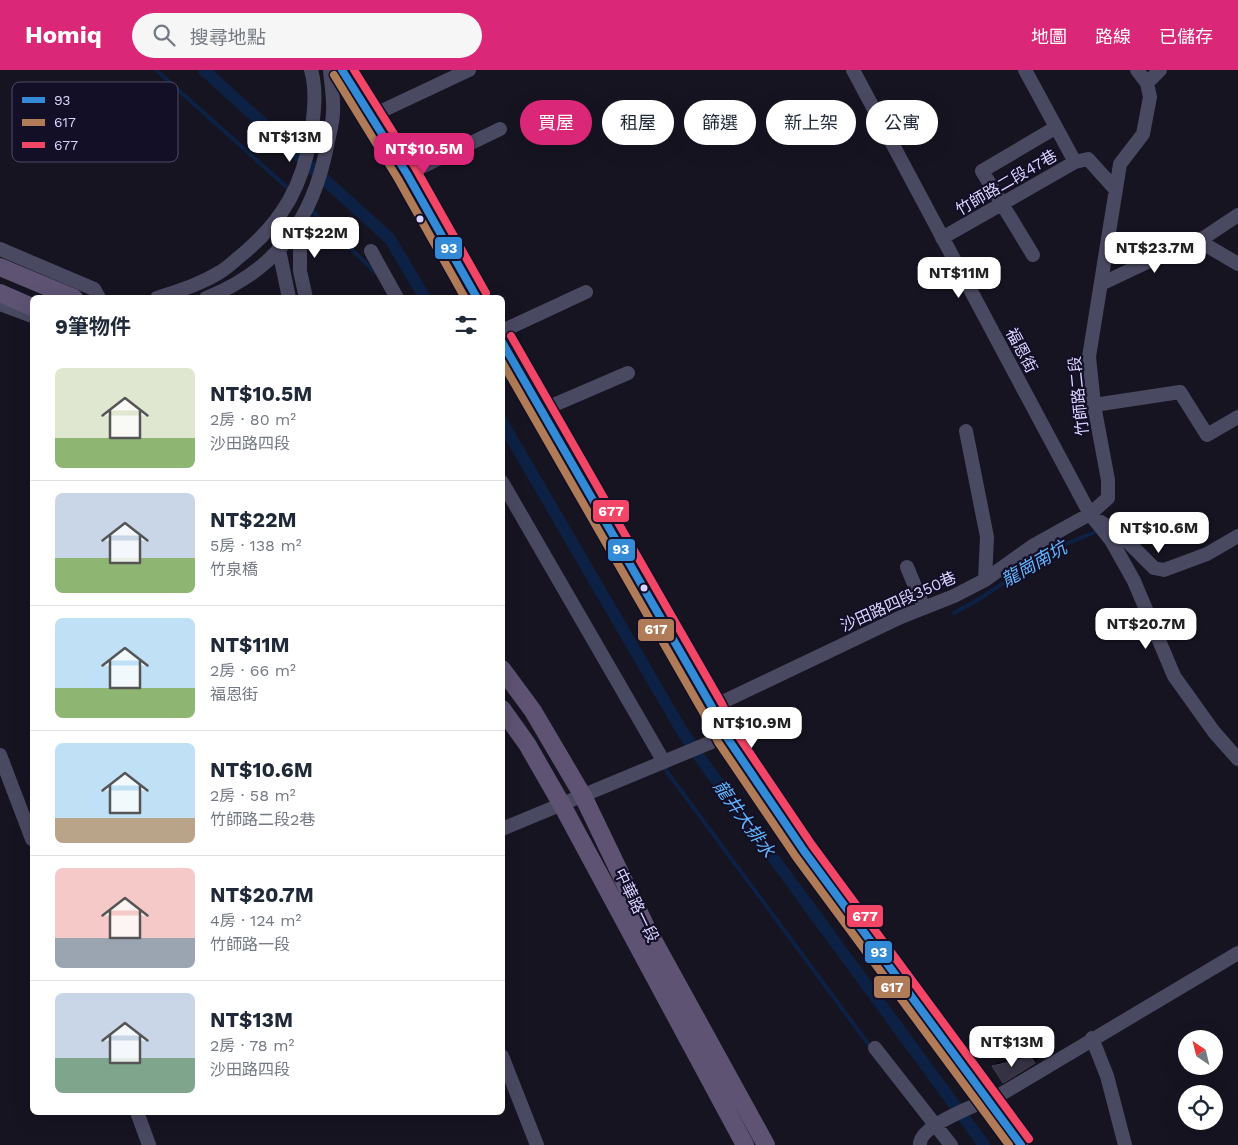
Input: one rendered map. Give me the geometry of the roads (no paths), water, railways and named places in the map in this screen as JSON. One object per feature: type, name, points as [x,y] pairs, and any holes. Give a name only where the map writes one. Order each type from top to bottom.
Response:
[{"type":"main road","points":[[0,267],[67,295]]},
{"type":"main road","points":[[0,293],[30,306]]},
{"type":"main road","name":"中華路一段","points":[[505,673],[533,711],[584,796],[646,927],[766,1145]]},
{"type":"main road","name":"中華路一段","points":[[505,713],[527,744],[562,805],[745,1145]]},
{"type":"street","points":[[166,295],[221,272],[257,242],[279,219],[297,186],[308,156],[314,112],[312,70]]},
{"type":"street","points":[[214,295],[258,268],[279,250],[300,224],[313,199],[325,160],[334,114],[330,70]]},
{"type":"street","points":[[342,70],[407,174],[475,295]]},
{"type":"street","points":[[371,116],[469,70]]},
{"type":"street","name":"福恩街","points":[[852,70],[1090,514],[1111,540],[1134,581],[1174,676],[1214,732],[1238,759]]},
{"type":"street","points":[[1024,70],[1056,128],[1082,160],[1116,190]]},
{"type":"street","points":[[1137,70],[1147,83],[1160,70]]},
{"type":"street","name":"竹師路二段","points":[[1090,514],[1108,498],[1108,480],[1094,405],[1089,357],[1120,164],[1143,134],[1150,97],[1147,83]]},
{"type":"street","points":[[1033,255],[982,170],[1056,128]]},
{"type":"street","points":[[407,174],[500,129]]},
{"type":"street","name":"竹師路二段47巷","points":[[942,238],[1082,160]]},
{"type":"street","points":[[1101,284],[1181,246],[1199,241],[1238,215]]},
{"type":"street","points":[[279,219],[279,250],[288,295]]},
{"type":"street","points":[[300,224],[300,271],[305,295]]},
{"type":"street","points":[[1199,241],[1238,264]]},
{"type":"street","points":[[0,249],[94,289],[98,295]]},
{"type":"street","points":[[371,251],[395,295]]},
{"type":"street","points":[[505,330],[586,292]]},
{"type":"street","points":[[0,304],[30,315]]},
{"type":"street","points":[[505,346],[712,707],[726,736],[804,851],[984,1102],[1021,1145]]},
{"type":"street","points":[[542,410],[628,373]]},
{"type":"street","points":[[1094,405],[1180,392],[1207,435],[1238,417]]},
{"type":"street","points":[[966,431],[986,537],[985,580]]},
{"type":"street","points":[[505,487],[669,760]]},
{"type":"street","points":[[1090,514],[1121,535],[1154,568],[1164,570],[1207,554],[1238,536]]},
{"type":"street","name":"沙田路四段350巷","points":[[712,707],[924,608],[954,596],[985,580],[1034,545],[1090,514]]},
{"type":"street","points":[[907,567],[924,608]]},
{"type":"street","points":[[505,828],[726,736]]},
{"type":"street","points":[[0,756],[30,834]]},
{"type":"street","points":[[920,1145],[919,1142],[936,1124],[984,1102],[1238,952]]},
{"type":"street","points":[[1092,1038],[1107,1076],[1125,1145]]},
{"type":"street","points":[[875,1048],[951,1145]]},
{"type":"street","points":[[505,1064],[537,1145]]},
{"type":"street","points":[[138,1115],[149,1145]]},
{"type":"waterway","points":[[156,70],[169,82]]},
{"type":"waterway","name":"龍井大排水","points":[[204,70],[390,239],[423,295]]},
{"type":"waterway","points":[[178,90],[290,190]]},
{"type":"waterway","points":[[310,209],[375,272]]},
{"type":"waterway","name":"龍井大排水","points":[[505,427],[682,731],[984,1145]]},
{"type":"waterway","name":"龍崗南坑","points":[[954,613],[981,598],[1056,548],[1100,530]]},
{"type":"waterway","points":[[662,765],[872,1049]]}]
